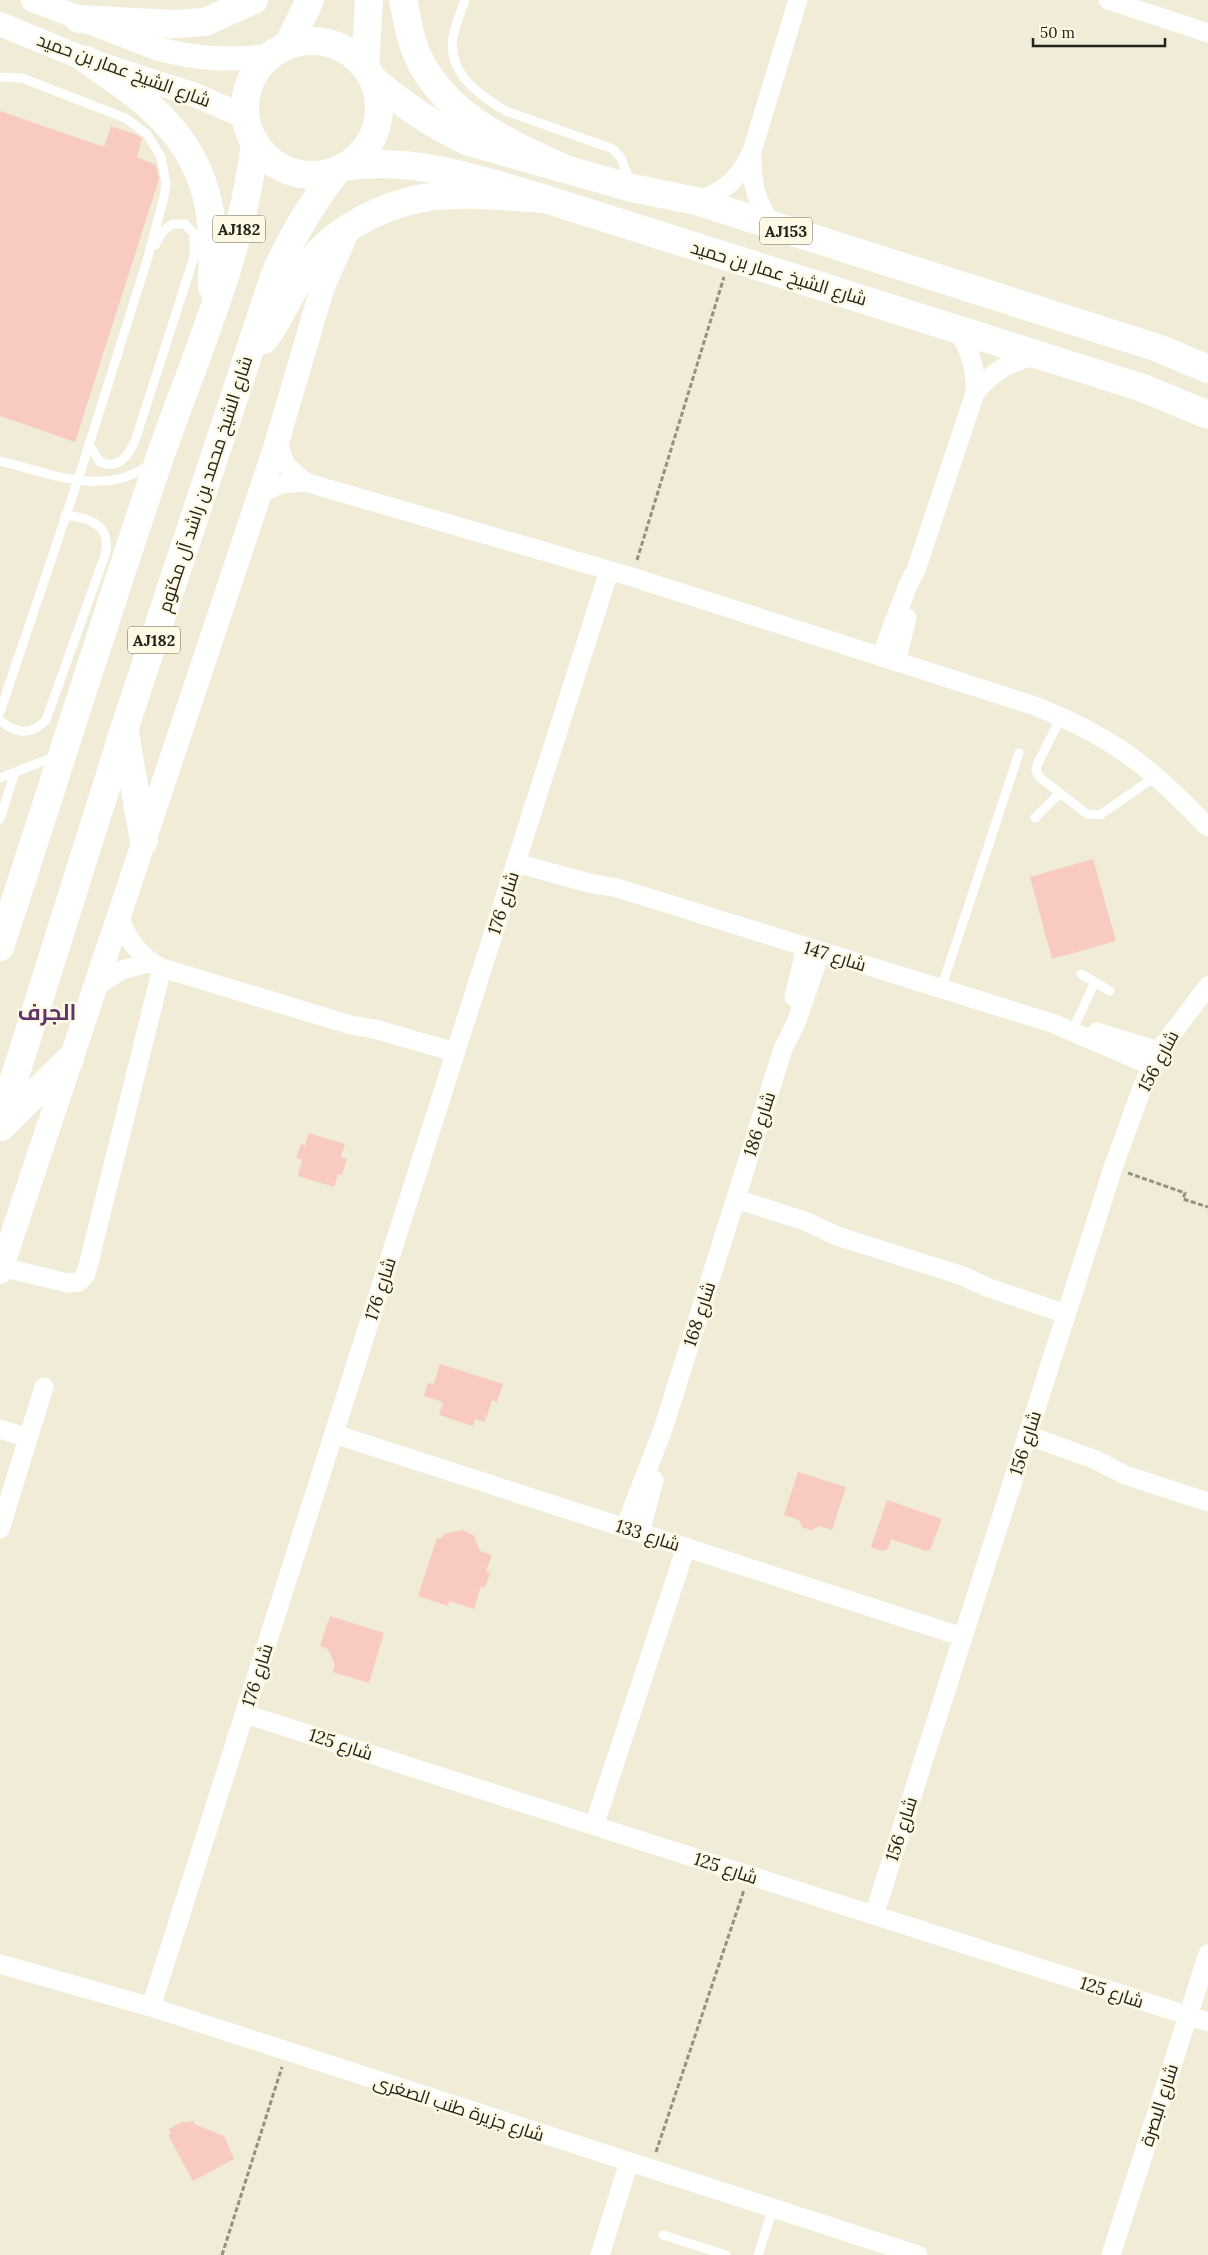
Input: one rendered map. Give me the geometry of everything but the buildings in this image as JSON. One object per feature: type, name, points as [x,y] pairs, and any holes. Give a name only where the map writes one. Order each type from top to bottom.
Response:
[{"type":"main road","points":[[79,19],[174,24],[205,22],[254,0]]},
{"type":"main road","points":[[278,50],[308,40],[330,42],[349,51],[369,73],[378,96],[379,113],[376,130],[368,145],[357,158],[340,169],[322,174],[306,174],[291,171],[277,164],[265,154],[251,130],[246,100],[250,84],[258,69],[278,50],[310,0]]},
{"type":"main road","points":[[369,0],[369,73]]},
{"type":"main road","points":[[403,0],[410,32],[424,68],[444,94],[468,116],[504,141],[561,167]]},
{"type":"main road","points":[[87,60],[140,96],[160,114],[178,134],[192,157],[202,181],[209,207],[212,234],[212,313]]},
{"type":"main road","name":"AJ153","points":[[369,73],[410,109],[449,133],[469,142],[632,188],[696,201],[1158,348],[1208,369]]},
{"type":"main road","name":"AJ182","points":[[0,947],[161,455],[212,313],[244,212],[250,186],[251,130]]},
{"type":"main road","name":"شارع الشيخ عمار بن حميد","points":[[340,169],[378,163],[433,168],[545,199],[955,327],[1143,388],[1208,415]]},
{"type":"main road","name":"شارع الشيخ محمد بن راشد آل مكتوم","points":[[0,1126],[124,730],[244,362],[289,241],[305,214],[340,169]]},
{"type":"main road","points":[[244,362],[272,330],[317,254],[334,237],[378,211],[418,197],[459,194],[545,199]]},
{"type":"main road","points":[[124,730],[144,841]]},
{"type":"main road","points":[[0,1126],[70,1059]]},
{"type":"street","name":"شارع الشيخ عمار بن حميد","points":[[33,0],[159,49],[196,58],[226,60],[278,50]]},
{"type":"street","points":[[410,32],[417,0]]},
{"type":"street","points":[[696,201],[710,196],[734,180],[743,170],[752,151],[794,1]]},
{"type":"street","points":[[1114,1],[1208,33]]},
{"type":"street","name":"شارع الشيخ عمار بن حميد","points":[[3,28],[87,60],[179,89],[251,130]]},
{"type":"street","points":[[752,151],[753,187],[764,214],[773,226]]},
{"type":"street","points":[[156,965],[86,1274],[79,1282],[68,1283],[1,1269],[277,442],[322,289],[349,227]]},
{"type":"street","points":[[889,660],[908,585],[916,570],[975,393],[976,379],[970,351],[955,327]]},
{"type":"street","points":[[975,393],[997,370],[1025,358],[1040,356]]},
{"type":"street","points":[[277,442],[286,466],[305,482]]},
{"type":"street","points":[[259,494],[281,484],[305,482],[632,578],[1061,717],[1110,743],[1156,776],[1208,827]]},
{"type":"street","name":"شارع 176","points":[[151,2007],[609,571]]},
{"type":"street","name":"شارع 147","points":[[518,856],[585,872],[618,888],[1052,1023],[1155,1058]]},
{"type":"street","points":[[119,917],[131,942],[156,965],[351,1026],[374,1029],[453,1059]]},
{"type":"street","name":"شارع 186","points":[[734,1205],[783,1049],[796,1023],[814,949]]},
{"type":"street","points":[[97,986],[122,970],[156,965]]},
{"type":"street","name":"شارع 156","points":[[874,1915],[1113,1168],[1155,1058],[1208,986]]},
{"type":"street","name":"شارع 147","points":[[1052,1023],[1074,1027],[1155,1058]]},
{"type":"street","points":[[734,1205],[804,1221],[837,1236],[963,1276],[993,1280],[1068,1308]]},
{"type":"street","name":"شارع 168","points":[[632,1530],[734,1205]]},
{"type":"street","points":[[0,1529],[44,1387]]},
{"type":"street","points":[[0,1429],[28,1438]]},
{"type":"street","name":"شارع 133","points":[[334,1434],[963,1637]]},
{"type":"street","points":[[1025,1442],[1096,1460],[1125,1475],[1208,1502]]},
{"type":"street","points":[[594,1826],[686,1547]]},
{"type":"street","name":"شارع 125","points":[[245,1714],[1208,2022]]},
{"type":"street","name":"شارع البصرة","points":[[1110,2255],[1208,1954]]},
{"type":"street","name":"شارع جزيرة طنب الصغرى","points":[[0,1964],[151,2007],[286,2053],[918,2255]]},
{"type":"street","points":[[600,2255],[629,2162]]},
{"type":"lane","points":[[465,0],[453,36],[452,46],[456,65],[466,81],[491,102],[506,111],[613,149],[621,158],[632,188]]},
{"type":"lane","points":[[0,77],[14,76],[125,118],[147,134],[161,157],[166,183],[148,257],[78,480],[64,516],[0,712]]},
{"type":"lane","points":[[89,445],[95,458],[106,464],[120,462],[130,454],[194,258],[194,234],[185,224],[172,224],[162,232],[148,257]]},
{"type":"lane","points":[[0,461],[78,480],[115,481],[146,467],[161,455]]},
{"type":"lane","points":[[0,720],[11,729],[26,732],[34,730],[46,720],[105,555],[107,540],[100,526],[86,518],[64,516]]},
{"type":"lane","points":[[1061,717],[1036,768],[1039,777],[1087,814],[1095,816],[1104,813],[1156,776]]},
{"type":"lane","points":[[941,989],[1019,753]]},
{"type":"lane","points":[[0,778],[63,754]]},
{"type":"lane","points":[[0,819],[15,772]]},
{"type":"lane","points":[[1035,818],[1060,793]]},
{"type":"lane","points":[[1081,974],[1110,991]]},
{"type":"lane","points":[[1074,1027],[1095,982]]},
{"type":"lane","points":[[758,2255],[773,2209]]},
{"type":"lane","points":[[663,2234],[726,2255]]},
{"type":"path","points":[[632,578],[730,257]]},
{"type":"path","points":[[1113,1168],[1185,1193],[1183,1199],[1208,1207]]},
{"type":"path","points":[[650,2169],[748,1875]]},
{"type":"path","points":[[222,2255],[286,2053]]},
{"type":"district","name":"الجرف","points":[[47,1012]]}]
